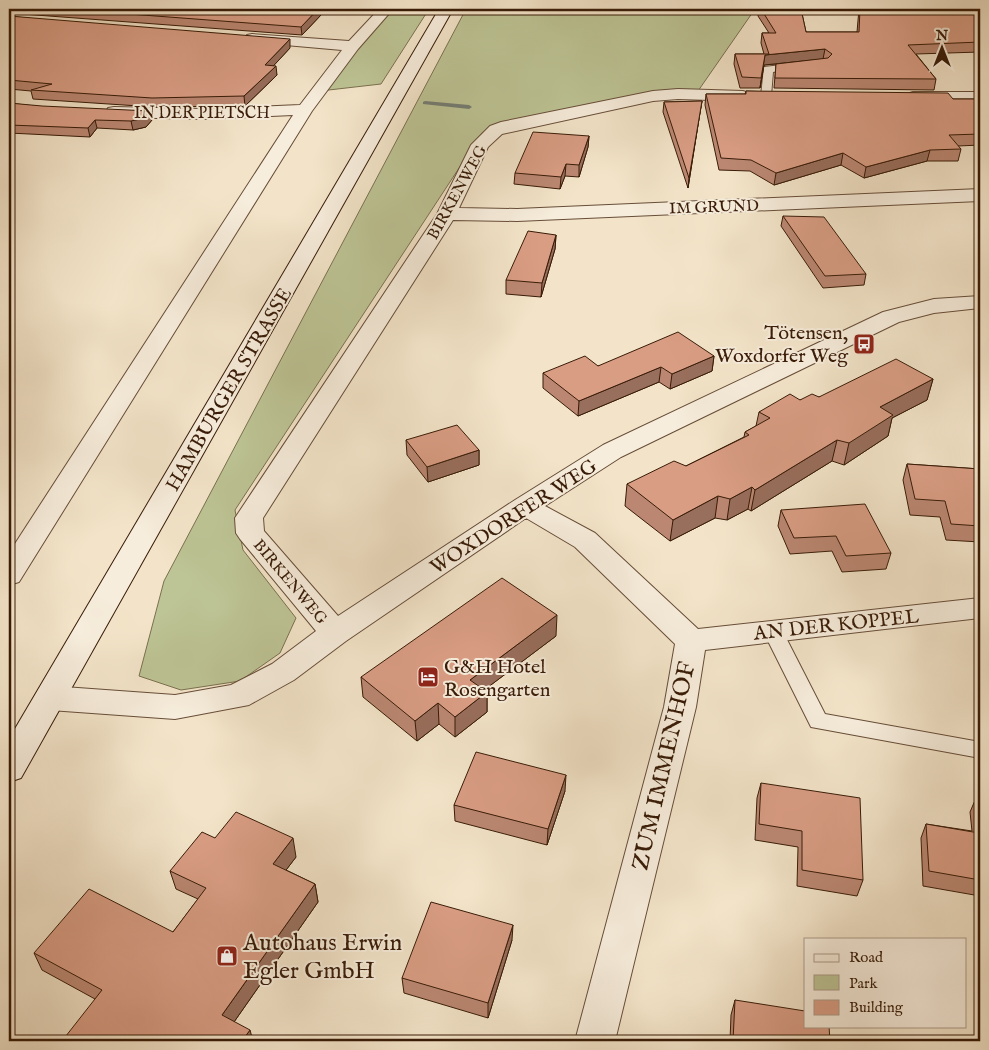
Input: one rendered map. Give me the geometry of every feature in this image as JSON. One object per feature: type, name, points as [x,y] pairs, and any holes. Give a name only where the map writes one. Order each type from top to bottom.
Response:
[{"type":"street","points":[[9,575],[305,110],[353,46],[386,9]]},
{"type":"street","name":"HAMBURGER STRASSE","points":[[9,768],[446,9]]},
{"type":"street","points":[[238,37],[353,46]]},
{"type":"street","name":"BIRKENWEG","points":[[335,633],[250,533],[249,518],[447,214],[480,145],[492,133],[507,126],[653,96],[678,94],[776,96]]},
{"type":"street","points":[[893,97],[980,97]]},
{"type":"street","name":"IN DER PIETSCH","points":[[98,111],[202,114],[305,110]]},
{"type":"street","name":"IM GRUND","points":[[447,214],[517,215],[980,195]]},
{"type":"street","name":"WOXDORFER WEG","points":[[50,698],[175,707],[238,696],[283,672],[335,633],[525,506],[612,451],[891,316],[934,306],[980,302]]},
{"type":"street","name":"ZUM IMMENHOF","points":[[525,506],[585,540],[691,641],[680,707],[595,1041]]},
{"type":"street","name":"AN DER KOPPEL","points":[[691,641],[980,608]]},
{"type":"lane","points":[[776,96],[768,68],[814,64]]},
{"type":"lane","points":[[773,631],[818,721],[980,750]]},
{"type":"green space","points":[[378,9],[429,9],[381,84],[320,91]]},
{"type":"green space","points":[[466,9],[755,9],[698,91],[510,121],[482,133],[235,510],[243,550],[296,618],[280,653],[240,681],[181,690],[139,676],[164,581]]},
{"type":"building","points":[[63,9],[318,9],[301,27]]},
{"type":"building","points":[[761,9],[801,9],[806,32],[859,32],[860,9],[976,9],[977,18],[980,22],[980,42],[908,45],[936,79],[775,78],[776,64],[828,58],[832,54],[825,49],[765,55],[761,78],[742,77],[735,54],[769,54],[762,33],[776,33]]},
{"type":"building","points":[[9,16],[290,39],[265,65],[276,66],[244,96],[152,98],[31,90],[52,84],[9,80]]},
{"type":"building","points":[[746,91],[948,93],[953,99],[980,99],[980,134],[949,135],[961,149],[930,150],[866,167],[843,153],[776,173],[751,160],[721,158],[706,94],[746,94]]},
{"type":"building","points":[[702,101],[689,178],[664,102]]},
{"type":"building","points":[[9,103],[150,111],[145,118],[131,121],[95,120],[88,128],[9,125]]},
{"type":"building","points":[[533,132],[589,136],[579,165],[566,164],[561,177],[515,173]]},
{"type":"building","points":[[783,216],[824,217],[866,274],[825,276]]},
{"type":"building","points":[[528,231],[556,235],[542,283],[506,280]]},
{"type":"building","points":[[678,332],[714,356],[672,374],[661,367],[579,401],[543,373],[585,356],[598,366]]},
{"type":"building","points":[[896,359],[933,379],[880,407],[893,415],[849,443],[837,440],[755,490],[752,487],[730,499],[718,496],[673,520],[627,484],[674,461],[686,466],[749,435],[745,432],[770,418],[759,412],[790,394],[800,400],[812,394],[819,397]]},
{"type":"building","points":[[457,425],[479,450],[427,467],[406,440]]},
{"type":"building","points":[[907,464],[980,469],[980,526],[951,524],[945,501],[915,499]]},
{"type":"building","points":[[865,504],[891,553],[846,556],[836,536],[794,538],[781,510]]},
{"type":"building","points":[[502,578],[557,615],[470,680],[487,692],[455,717],[438,703],[415,721],[361,677]]},
{"type":"building","points":[[476,752],[566,775],[548,829],[454,805]]},
{"type":"building","points":[[761,783],[860,798],[863,880],[802,870],[802,831],[759,824]]},
{"type":"building","points":[[976,798],[980,798],[980,880],[929,871],[926,824],[979,833]]},
{"type":"building","points":[[236,812],[293,838],[273,864],[315,884],[222,1015],[250,1030],[242,1041],[62,1041],[102,990],[34,953],[89,889],[173,932],[206,888],[170,871],[202,832],[215,838]]},
{"type":"building","points":[[431,902],[513,925],[488,1003],[402,978]]},
{"type":"building","points":[[735,1000],[804,1011],[804,1028],[829,1028],[830,1041],[733,1041]]},
{"type":"waterway","points":[[425,103],[469,107]]},
{"type":"place","name":"Tötensen, Woxdorfer Weg","points":[[864,344]]},
{"type":"place","name":"G&H Hotel Rosengarten","points":[[428,677]]},
{"type":"place","name":"Autohaus Erwin Egler GmbH","points":[[227,956]]}]
